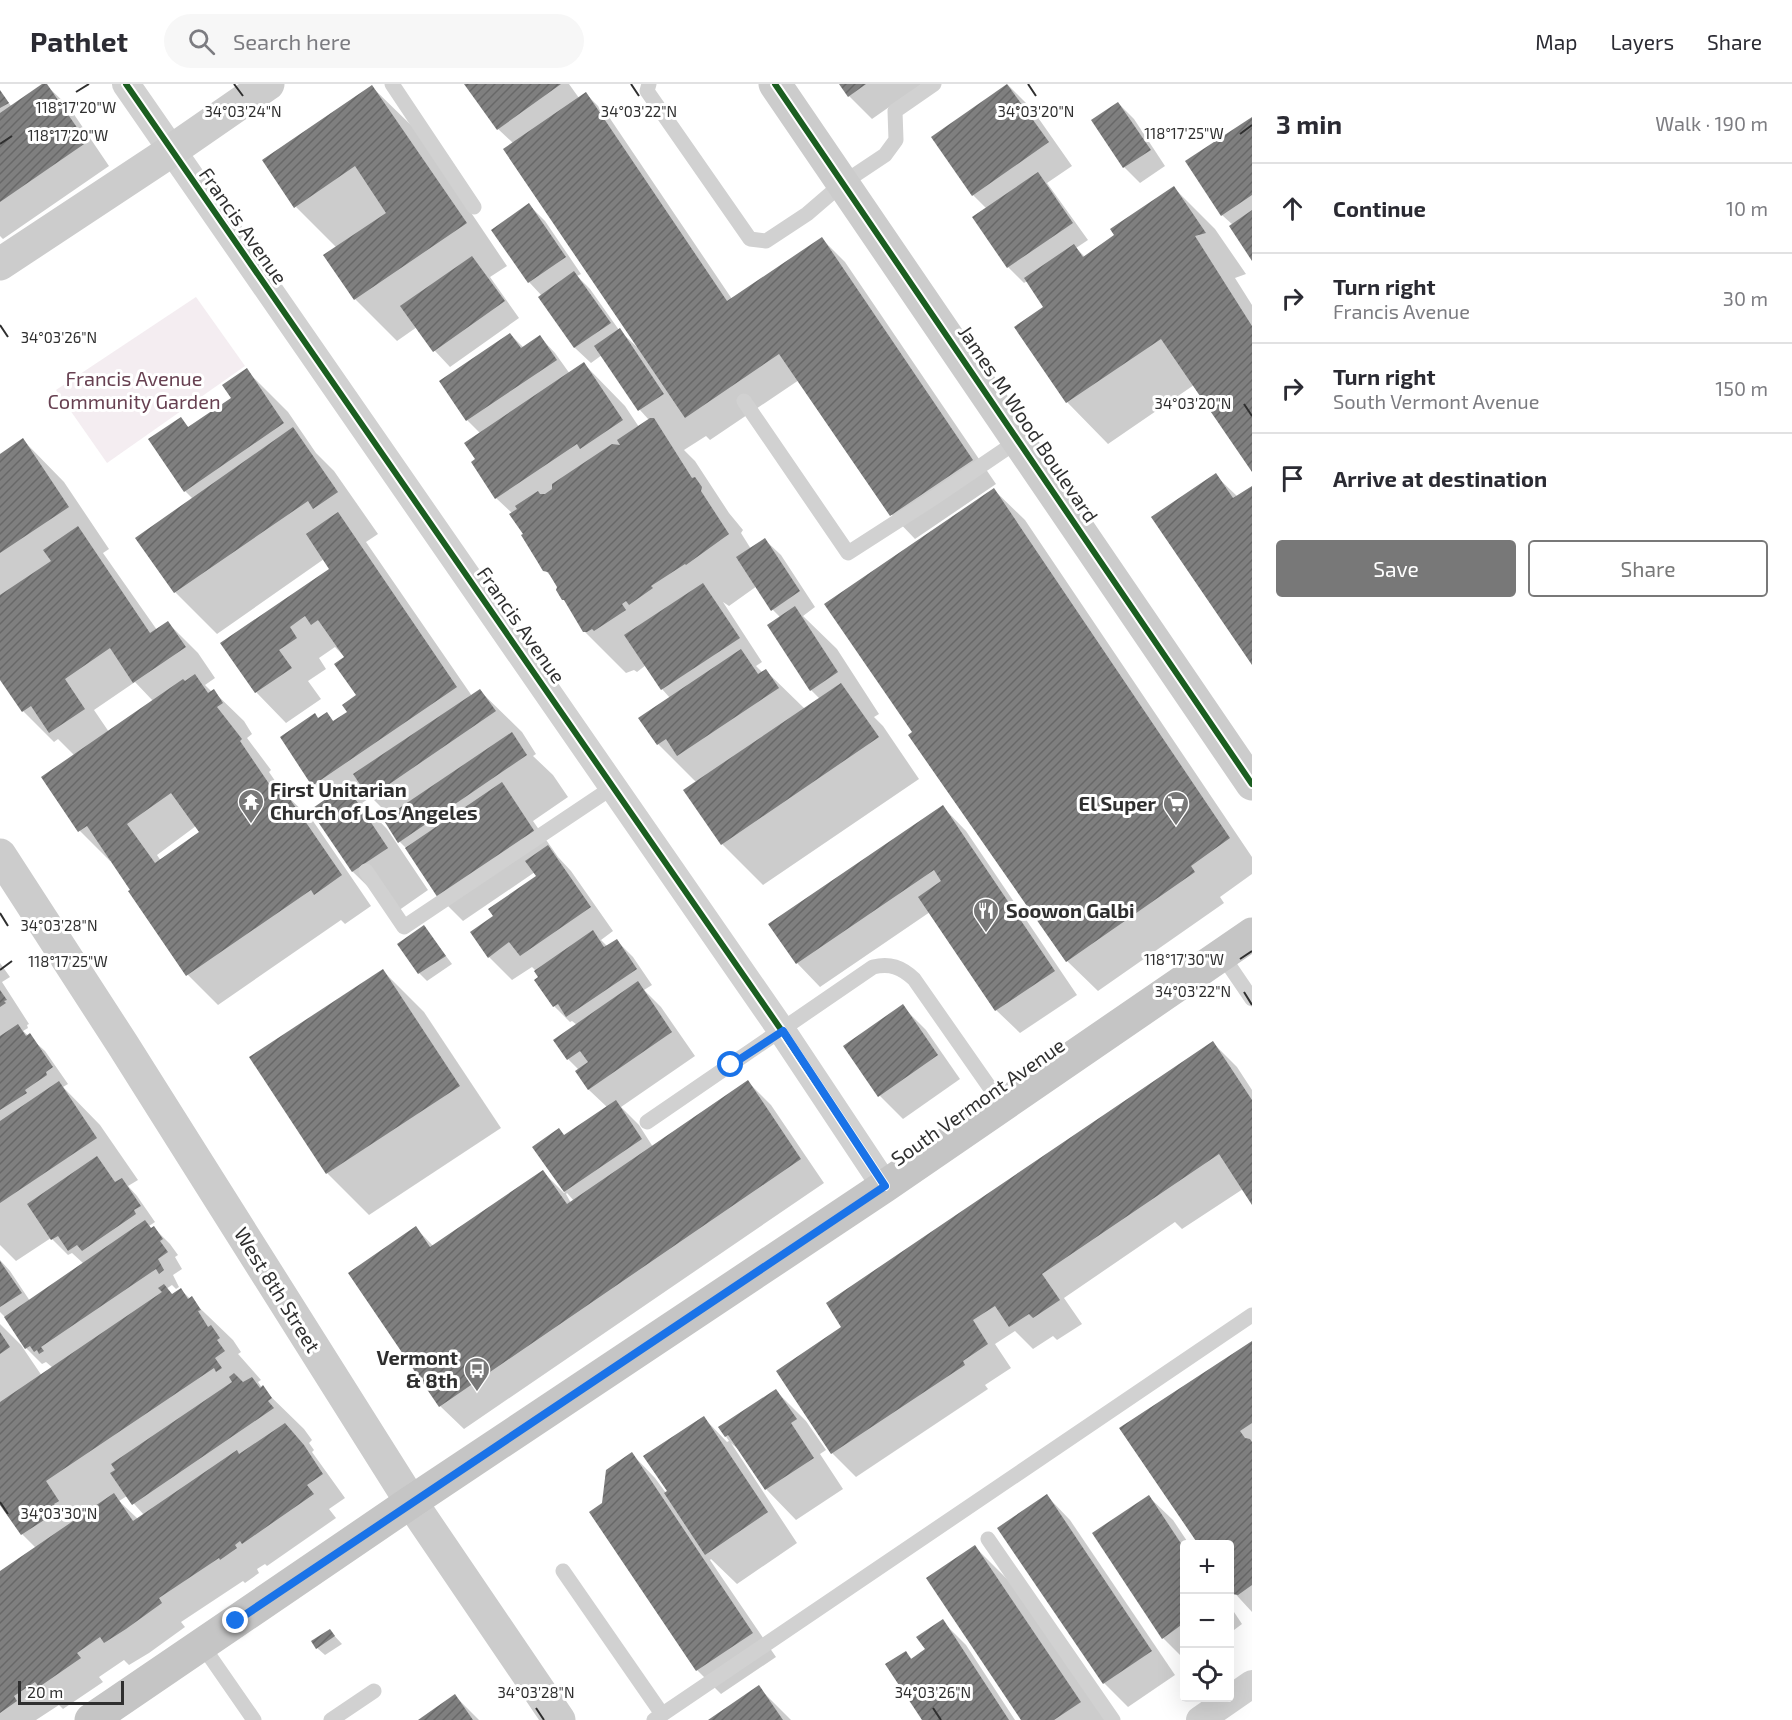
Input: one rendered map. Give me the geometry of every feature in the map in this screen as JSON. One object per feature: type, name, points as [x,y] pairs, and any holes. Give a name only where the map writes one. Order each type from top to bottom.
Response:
[{"type":"main road","name":"South Vermont Avenue","points":[[91,1720],[411,1502],[885,1186],[1252,934]]},
{"type":"street","name":"Francis Avenue","points":[[126,84],[783,1031],[885,1186]]},
{"type":"street","points":[[0,264],[268,84]]},
{"type":"street","name":"James M Wood Boulevard","points":[[775,84],[1252,784]]},
{"type":"street","name":"West 8th Street","points":[[0,855],[123,1045],[411,1502],[559,1720]]},
{"type":"street","points":[[1200,1720],[1252,1684]]},
{"type":"lane","points":[[392,84],[474,207]]},
{"type":"lane","points":[[649,84],[647,91],[750,239],[766,242],[807,214],[843,183],[885,155],[896,140],[895,111],[934,84]]},
{"type":"lane","points":[[744,401],[848,553],[1019,440]]},
{"type":"lane","points":[[366,871],[404,927],[613,786]]},
{"type":"lane","points":[[1222,955],[1252,999]]},
{"type":"lane","points":[[648,1122],[873,967],[882,965],[905,970],[914,979],[1002,1105]]},
{"type":"lane","points":[[563,1571],[658,1717],[1252,1315]]},
{"type":"lane","points":[[988,1539],[1113,1720]]},
{"type":"lane","points":[[202,1645],[254,1720]]},
{"type":"lane","points":[[332,1720],[374,1691]]},
{"type":"green space","name":"Francis Avenue Community Garden","points":[[196,297],[245,366],[107,463],[56,390]]},
{"type":"building","points":[[42,84],[47,84],[87,142],[0,202],[0,113]]},
{"type":"building","points":[[464,84],[561,84],[497,130]]},
{"type":"building","points":[[839,84],[866,84],[848,97]]},
{"type":"building","points":[[1007,84],[1049,142],[972,196],[931,137]]},
{"type":"building","points":[[372,85],[467,223],[354,300],[323,255],[386,213],[355,166],[294,208],[262,160]]},
{"type":"building","points":[[0,90],[9,103],[0,108]]},
{"type":"building","points":[[586,92],[727,301],[822,237],[973,460],[890,516],[779,354],[685,418],[503,149]]},
{"type":"building","points":[[1118,102],[1151,150],[1123,168],[1091,120]]},
{"type":"building","points":[[1252,117],[1252,195],[1221,216],[1185,161]]},
{"type":"building","points":[[1038,172],[1073,223],[1007,268],[972,217]]},
{"type":"building","points":[[1174,186],[1206,233],[1195,236],[1252,326],[1252,472],[1161,339],[1066,403],[1014,327],[1043,307],[1024,278],[1074,244],[1083,257],[1114,235],[1110,229]]},
{"type":"building","points":[[529,203],[566,257],[528,283],[491,230]]},
{"type":"building","points":[[1252,210],[1252,261],[1229,226]]},
{"type":"building","points":[[472,256],[505,301],[433,352],[400,306]]},
{"type":"building","points":[[574,271],[611,323],[574,348],[538,297]]},
{"type":"building","points":[[620,328],[664,394],[638,411],[594,346]]},
{"type":"building","points":[[510,333],[521,348],[540,335],[557,360],[466,421],[439,381]]},
{"type":"building","points":[[584,362],[623,420],[580,449],[577,444],[495,499],[471,462],[475,459],[464,443]]},
{"type":"building","points":[[247,368],[284,423],[184,492],[148,439],[181,417],[188,427],[231,398],[222,385]]},
{"type":"building","points":[[650,418],[654,418],[692,478],[695,477],[702,487],[701,491],[729,534],[686,565],[651,586],[653,588],[629,605],[626,601],[622,604],[626,610],[594,631],[592,629],[583,632],[556,590],[557,587],[548,572],[543,571],[509,514],[517,509],[515,506],[538,491],[540,494],[545,494],[552,489],[552,484],[612,444],[620,445],[617,440]]},
{"type":"building","points":[[293,427],[338,492],[313,509],[308,501],[174,593],[135,538]]},
{"type":"building","points":[[23,438],[69,507],[0,553],[0,454]]},
{"type":"building","points":[[1216,473],[1233,498],[1252,486],[1252,665],[1151,517]]},
{"type":"building","points":[[994,488],[1230,838],[1191,866],[1195,872],[1066,962],[908,735],[912,732],[824,604]]},
{"type":"building","points":[[338,512],[457,687],[312,786],[280,737],[315,713],[318,718],[327,712],[333,721],[347,712],[342,705],[356,695],[334,664],[344,657],[318,620],[311,625],[305,616],[290,627],[297,638],[279,650],[292,668],[255,693],[220,643],[329,569],[306,534]]},
{"type":"building","points":[[78,526],[150,633],[168,621],[186,647],[133,683],[110,648],[65,679],[85,709],[49,733],[31,706],[22,712],[0,680],[0,595],[51,561],[43,550]]},
{"type":"building","points":[[765,538],[800,591],[771,611],[736,557]]},
{"type":"building","points":[[703,583],[740,638],[661,690],[624,635]]},
{"type":"building","points":[[795,606],[838,672],[810,691],[767,625]]},
{"type":"building","points":[[741,649],[758,674],[766,669],[779,688],[677,756],[666,739],[657,745],[638,718]]},
{"type":"building","name":"First Unitarian Church of Los Angeles","points":[[195,674],[208,693],[214,689],[223,703],[217,707],[242,739],[240,741],[276,794],[283,789],[342,875],[314,895],[311,890],[186,976],[87,826],[78,832],[41,777],[183,679],[185,681]],"holes":[[[171,793],[199,832],[155,863],[127,824]]]},
{"type":"building","points":[[841,683],[879,737],[721,845],[683,790]]},
{"type":"building","points":[[480,689],[496,711],[369,798],[353,774]]},
{"type":"building","points":[[512,732],[527,755],[398,843],[383,819]]},
{"type":"building","points":[[502,782],[535,832],[438,898],[405,848]]},
{"type":"building","points":[[346,785],[388,848],[352,872],[310,810]]},
{"type":"building","points":[[943,805],[1055,971],[995,1011],[918,897],[941,881],[934,870],[796,964],[768,924]]},
{"type":"building","points":[[548,845],[591,907],[520,956],[509,942],[488,958],[470,932],[493,916],[488,909],[536,876],[525,861]]},
{"type":"building","points":[[424,925],[446,956],[418,974],[397,944]]},
{"type":"building","points":[[593,930],[604,947],[617,939],[637,969],[566,1017],[558,1004],[553,1007],[534,980],[538,977],[534,971]]},
{"type":"building","points":[[383,969],[460,1086],[326,1174],[249,1057]]},
{"type":"building","points":[[638,981],[672,1032],[588,1090],[575,1071],[588,1062],[580,1051],[567,1060],[553,1040]]},
{"type":"building","points":[[0,990],[7,1000],[0,1007]]},
{"type":"building","points":[[903,1004],[938,1055],[878,1097],[843,1046]]},
{"type":"building","points":[[18,1024],[26,1036],[30,1033],[53,1067],[46,1072],[47,1075],[25,1090],[27,1093],[0,1110],[0,1036]]},
{"type":"building","points":[[1213,1041],[1252,1100],[1252,1205],[1219,1154],[1042,1274],[1060,1300],[1033,1318],[1029,1314],[1009,1327],[995,1306],[973,1320],[988,1344],[963,1361],[965,1365],[831,1454],[776,1371],[841,1327],[826,1303]]},
{"type":"building","points":[[748,1080],[801,1159],[439,1407],[348,1273],[416,1226],[430,1247],[543,1170],[567,1204]]},
{"type":"building","points":[[59,1081],[97,1138],[0,1203],[0,1121]]},
{"type":"building","points":[[616,1100],[642,1139],[564,1192],[532,1147],[559,1128],[564,1135]]},
{"type":"building","points":[[97,1156],[115,1182],[122,1178],[141,1206],[134,1210],[136,1214],[82,1251],[77,1245],[68,1251],[58,1236],[51,1240],[27,1204]]},
{"type":"building","points":[[145,1220],[151,1228],[154,1226],[163,1239],[160,1241],[168,1252],[158,1259],[164,1270],[159,1274],[156,1269],[41,1347],[44,1351],[39,1354],[37,1350],[34,1352],[30,1346],[25,1349],[4,1317]]},
{"type":"building","points":[[0,1261],[22,1293],[0,1307]]},
{"type":"building","points":[[164,1284],[172,1294],[181,1288],[188,1299],[192,1296],[208,1327],[211,1325],[220,1338],[217,1340],[225,1351],[215,1358],[222,1368],[216,1372],[214,1368],[46,1481],[59,1501],[54,1504],[58,1511],[21,1535],[0,1505],[0,1402],[162,1292],[158,1288]]},
{"type":"building","points":[[0,1332],[10,1347],[0,1354]]},
{"type":"building","points":[[1252,1341],[1252,1423],[1240,1431],[1252,1442],[1252,1585],[1238,1595],[1234,1594],[1234,1540],[1195,1540],[1119,1428]]},
{"type":"building","points":[[234,1373],[243,1382],[252,1377],[260,1388],[263,1385],[272,1398],[268,1401],[274,1408],[132,1505],[110,1473],[115,1470],[111,1464],[232,1382],[229,1377]]},
{"type":"building","points":[[776,1389],[797,1419],[791,1423],[814,1458],[765,1490],[728,1435],[725,1437],[718,1427]]},
{"type":"building","points":[[704,1416],[768,1512],[705,1555],[664,1493],[667,1491],[643,1456]]},
{"type":"building","points":[[285,1423],[304,1445],[323,1474],[307,1485],[314,1494],[242,1544],[240,1541],[235,1545],[237,1548],[220,1560],[219,1558],[159,1598],[162,1603],[126,1629],[104,1643],[100,1637],[77,1653],[81,1658],[39,1687],[35,1682],[14,1696],[17,1701],[0,1713],[0,1571],[114,1493],[133,1521],[237,1450],[239,1454]]},
{"type":"building","points":[[632,1452],[753,1633],[696,1671],[589,1512],[602,1503],[606,1470]]},
{"type":"building","points":[[1047,1494],[1152,1651],[1103,1684],[997,1528]]},
{"type":"building","points":[[1149,1495],[1180,1542],[1180,1626],[1162,1639],[1092,1533]]},
{"type":"building","points":[[975,1545],[1081,1702],[1054,1720],[1021,1720],[926,1578]]},
{"type":"building","points":[[943,1619],[1009,1720],[922,1720],[885,1664],[906,1651],[911,1659],[925,1649],[916,1637]]},
{"type":"building","points":[[330,1629],[335,1636],[316,1649],[311,1641]]},
{"type":"building","points":[[759,1685],[783,1720],[708,1720]]},
{"type":"building","points":[[455,1694],[473,1720],[418,1720]]},
{"type":"cycle path","points":[[126,84],[782,1031],[885,1186]]},
{"type":"cycle path","points":[[775,84],[1252,784]]},
{"type":"place","name":"First Unitarian Church of Los Angeles","points":[[251,825]]},
{"type":"place","name":"El Super","points":[[1176,827]]},
{"type":"place","name":"Soowon Galbi","points":[[986,934]]},
{"type":"place","name":"Vermont & 8th","points":[[477,1393]]},
{"type":"route","points":[[236,1621],[885,1186],[783,1031],[731,1065]]}]
